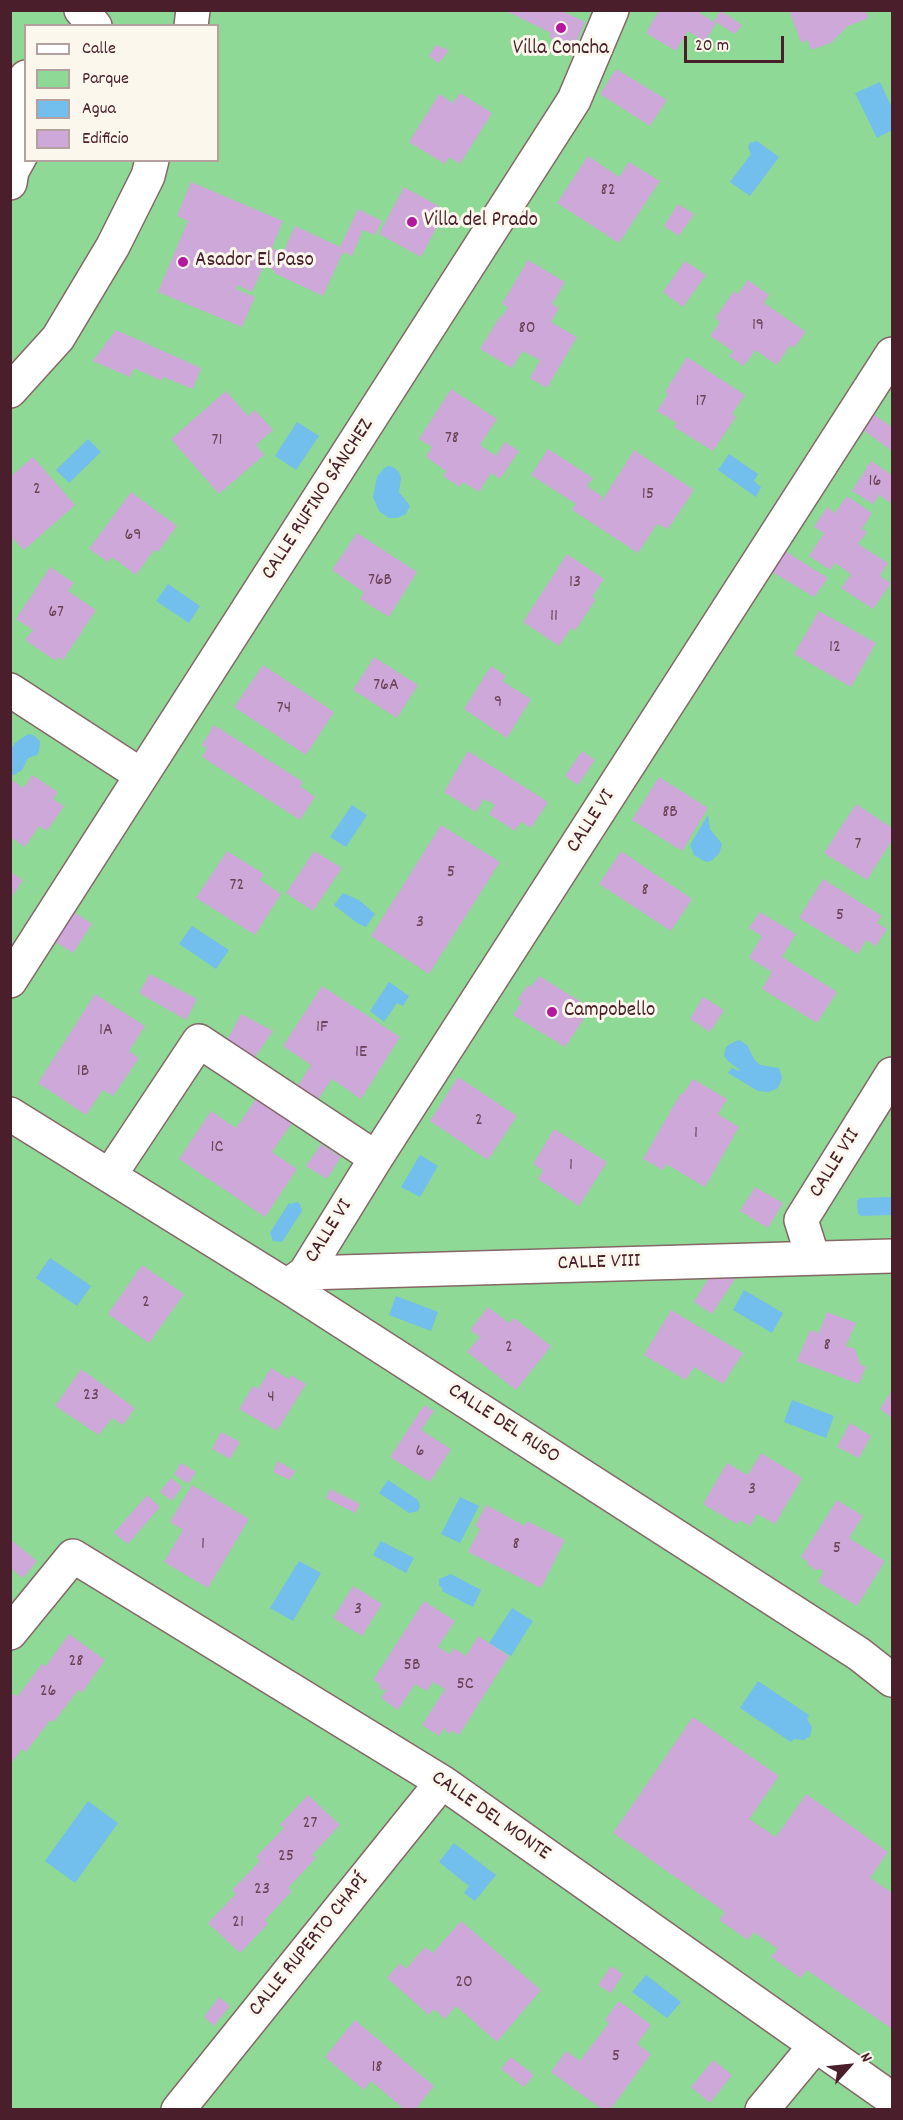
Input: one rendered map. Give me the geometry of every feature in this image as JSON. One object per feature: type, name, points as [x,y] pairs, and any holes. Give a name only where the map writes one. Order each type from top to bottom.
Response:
[{"type":"street","name":"CALLE RUFINO SÁNCHEZ","points":[[10,981],[574,100],[612,10]]},
{"type":"street","points":[[81,11],[93,24]]},
{"type":"street","points":[[10,121],[21,82]]},
{"type":"street","points":[[11,173],[24,146]]},
{"type":"street","points":[[10,391],[58,338],[113,246],[148,176],[152,162]]},
{"type":"street","name":"CALLE VI","points":[[296,1279],[892,354]]},
{"type":"street","points":[[10,690],[141,775]]},
{"type":"street","points":[[110,1175],[199,1041],[376,1158]]},
{"type":"street","name":"CALLE VII","points":[[813,1258],[801,1220],[892,1074]]},
{"type":"street","name":"CALLE DEL RUSO","points":[[10,1114],[110,1175],[296,1279],[849,1647],[892,1680]]},
{"type":"street","name":"CALLE VIII","points":[[296,1279],[892,1256]]},
{"type":"street","name":"CALLE DEL MONTE","points":[[10,1633],[73,1556],[442,1782],[892,2099]]},
{"type":"street","name":"CALLE RUPERTO CHAPÍ","points":[[178,2109],[442,1782]]},
{"type":"street","points":[[762,2109],[815,2046]]},
{"type":"green space","points":[[11,11],[892,11],[892,2109],[11,2110]]},
{"type":"water","points":[[880,82],[892,108],[892,130],[877,138],[855,93]]},
{"type":"water","points":[[757,141],[779,157],[750,196],[730,182],[751,154],[748,147],[750,143]]},
{"type":"water","points":[[297,422],[319,436],[296,470],[275,456]]},
{"type":"water","points":[[88,439],[101,452],[69,483],[56,470]]},
{"type":"water","points":[[729,454],[758,474],[754,481],[761,487],[756,497],[718,470]]},
{"type":"water","points":[[388,466],[399,472],[401,478],[399,492],[410,506],[406,514],[397,518],[389,518],[379,511],[373,497],[377,477]]},
{"type":"water","points":[[168,584],[200,606],[189,623],[156,601]]},
{"type":"water","points":[[28,734],[40,741],[39,751],[37,755],[28,758],[22,770],[14,775],[11,774],[11,749],[15,743]]},
{"type":"water","points":[[352,805],[367,815],[346,847],[330,837]]},
{"type":"water","points":[[708,815],[710,829],[722,844],[719,854],[706,862],[694,855],[690,845]]},
{"type":"water","points":[[343,893],[359,900],[375,914],[366,927],[357,923],[334,905]]},
{"type":"water","points":[[192,926],[229,950],[216,969],[179,944]]},
{"type":"water","points":[[389,982],[409,996],[403,1006],[397,1003],[384,1022],[370,1011]]},
{"type":"water","points":[[739,1040],[747,1045],[760,1065],[779,1068],[782,1078],[778,1088],[769,1092],[758,1091],[728,1073],[732,1068],[740,1070],[724,1056],[726,1047]]},
{"type":"water","points":[[420,1155],[438,1166],[420,1197],[401,1187]]},
{"type":"water","points":[[892,1197],[892,1215],[861,1216],[858,1214],[857,1201],[860,1198]]},
{"type":"water","points":[[297,1202],[302,1211],[282,1242],[273,1241],[270,1233],[289,1203]]},
{"type":"water","points":[[50,1258],[91,1286],[77,1306],[36,1278]]},
{"type":"water","points":[[744,1290],[783,1313],[772,1333],[733,1310]]},
{"type":"water","points":[[396,1296],[438,1312],[431,1331],[389,1315]]},
{"type":"water","points":[[792,1400],[834,1416],[826,1438],[784,1422]]},
{"type":"water","points":[[388,1480],[418,1500],[420,1507],[418,1511],[409,1513],[379,1493]]},
{"type":"water","points":[[460,1497],[479,1506],[460,1543],[441,1534]]},
{"type":"water","points":[[381,1541],[414,1558],[406,1573],[373,1555]]},
{"type":"water","points":[[299,1561],[321,1573],[293,1621],[270,1608]]},
{"type":"water","points":[[451,1574],[481,1590],[473,1607],[442,1591],[439,1579]]},
{"type":"water","points":[[512,1608],[533,1621],[511,1656],[489,1643]]},
{"type":"water","points":[[758,1681],[809,1715],[807,1719],[812,1727],[810,1736],[804,1740],[794,1739],[791,1742],[740,1708]]},
{"type":"water","points":[[88,1801],[118,1823],[75,1883],[45,1861]]},
{"type":"water","points":[[454,1843],[496,1875],[475,1901],[464,1893],[469,1886],[439,1862]]},
{"type":"water","points":[[646,1975],[681,2002],[667,2018],[632,1992]]},
{"type":"building","name":"Villa Concha","points":[[504,10],[560,10],[585,22],[574,48],[549,37],[551,33]]},
{"type":"building","points":[[659,10],[695,10],[716,23],[705,42],[688,31],[676,51],[646,33]]},
{"type":"building","points":[[789,10],[865,10],[869,18],[848,26],[831,43],[811,50],[808,40],[801,43]]},
{"type":"building","points":[[721,11],[742,25],[735,34],[714,21]]},
{"type":"building","points":[[436,45],[449,50],[439,63],[429,56]]},
{"type":"building","points":[[616,69],[667,100],[650,126],[600,94]]},
{"type":"building","points":[[460,93],[492,113],[460,164],[449,157],[445,164],[409,142],[439,94],[453,103]]},
{"type":"building","points":[[588,156],[619,177],[629,162],[660,181],[619,243],[557,203]]},
{"type":"building","points":[[191,182],[283,221],[272,248],[283,253],[295,226],[340,247],[358,209],[382,221],[375,235],[363,230],[352,256],[343,252],[323,296],[274,273],[275,271],[264,265],[252,292],[237,285],[235,289],[255,297],[242,327],[158,292],[188,221],[177,216]]},
{"type":"building","name":"Villa del Prado","points":[[404,187],[446,210],[421,257],[379,234]]},
{"type":"building","points":[[678,204],[694,214],[679,236],[664,226]]},
{"type":"building","points":[[528,260],[565,282],[552,304],[559,308],[551,322],[577,337],[547,388],[530,378],[540,360],[522,351],[512,368],[480,349],[508,307],[502,304]]},
{"type":"building","points":[[685,261],[706,275],[683,307],[663,292]]},
{"type":"building","points":[[748,280],[769,295],[764,303],[806,332],[794,348],[790,345],[777,365],[755,350],[744,366],[729,356],[733,351],[710,336],[720,322],[715,318],[734,291],[738,294]]},
{"type":"building","points":[[116,330],[201,368],[193,389],[163,377],[162,381],[134,368],[130,377],[93,361]]},
{"type":"building","points":[[687,357],[745,395],[732,414],[736,417],[713,451],[674,427],[677,423],[657,411],[668,394],[665,392]]},
{"type":"building","points":[[451,389],[497,419],[480,445],[496,456],[505,442],[519,451],[500,479],[491,473],[479,492],[463,482],[460,487],[443,476],[446,471],[426,457],[432,447],[419,439]]},
{"type":"building","points":[[226,391],[248,416],[255,410],[273,430],[256,445],[264,455],[219,494],[171,439]]},
{"type":"building","points":[[873,414],[892,427],[892,451],[863,430]]},
{"type":"building","points":[[548,449],[593,478],[587,486],[603,497],[600,501],[602,501],[634,450],[694,490],[668,529],[657,524],[638,553],[572,510],[576,504],[531,475]]},
{"type":"building","points":[[33,457],[75,505],[24,550],[10,536],[10,477]]},
{"type":"building","points":[[871,461],[892,475],[892,504],[879,495],[873,504],[852,491]]},
{"type":"building","points":[[131,492],[177,526],[158,552],[154,550],[136,575],[112,557],[108,562],[89,549]]},
{"type":"building","points":[[847,496],[872,513],[862,529],[867,532],[858,544],[888,563],[880,576],[891,583],[873,609],[841,588],[851,574],[835,563],[830,570],[809,556],[824,533],[814,527],[827,507],[835,513]]},
{"type":"building","points":[[357,533],[417,572],[389,617],[360,599],[364,592],[332,570]]},
{"type":"building","points":[[785,551],[828,578],[814,597],[772,572]]},
{"type":"building","points":[[567,554],[604,579],[592,597],[596,599],[575,631],[571,628],[559,646],[523,622]]},
{"type":"building","points":[[50,567],[74,583],[68,591],[96,610],[63,660],[58,657],[56,661],[25,640],[33,630],[16,619]]},
{"type":"building","points":[[819,611],[876,643],[851,687],[794,654]]},
{"type":"building","points":[[374,657],[418,685],[397,718],[353,690]]},
{"type":"building","points":[[263,665],[334,712],[306,755],[234,707]]},
{"type":"building","points":[[491,666],[506,676],[502,681],[531,699],[507,738],[464,709]]},
{"type":"building","points":[[214,725],[303,782],[300,786],[315,797],[300,820],[202,757],[207,748],[202,745]]},
{"type":"building","points":[[468,751],[548,802],[531,828],[521,822],[515,831],[489,814],[495,805],[484,799],[476,812],[444,792]]},
{"type":"building","points":[[582,751],[595,760],[578,785],[565,776]]},
{"type":"building","points":[[32,775],[58,792],[53,799],[64,806],[47,831],[39,826],[25,847],[10,837],[10,779],[24,788]]},
{"type":"building","points":[[659,777],[708,808],[682,851],[632,820]]},
{"type":"building","points":[[856,804],[892,828],[892,840],[867,880],[824,853]]},
{"type":"building","points":[[441,825],[500,862],[429,974],[371,936]]},
{"type":"building","points":[[227,851],[264,874],[260,880],[281,894],[255,935],[196,898]]},
{"type":"building","points":[[314,851],[342,868],[313,911],[286,893]]},
{"type":"building","points":[[621,851],[692,899],[671,931],[599,884]]},
{"type":"building","points":[[10,872],[23,880],[10,899]]},
{"type":"building","points":[[823,879],[882,916],[877,923],[887,929],[876,946],[866,940],[858,954],[799,918]]},
{"type":"building","points":[[74,912],[92,924],[73,953],[54,941]]},
{"type":"building","points":[[760,912],[796,934],[782,957],[837,992],[817,1023],[762,989],[772,972],[749,958],[762,936],[749,928]]},
{"type":"building","points":[[150,974],[197,999],[186,1020],[139,993]]},
{"type":"building","name":"Campobello","points":[[539,976],[591,1008],[565,1047],[513,1015],[522,1002],[518,999],[528,985],[531,987]]},
{"type":"building","points":[[322,986],[400,1037],[361,1099],[332,1079],[317,1101],[297,1087],[311,1065],[283,1046]]},
{"type":"building","points":[[95,994],[145,1026],[129,1051],[139,1058],[113,1096],[103,1090],[86,1115],[38,1083]]},
{"type":"building","points":[[703,997],[724,1010],[710,1032],[690,1019]]},
{"type":"building","points":[[241,1014],[273,1031],[255,1057],[226,1042]]},
{"type":"building","points":[[458,1077],[517,1116],[488,1160],[430,1121]]},
{"type":"building","points":[[693,1079],[727,1099],[718,1114],[739,1127],[705,1187],[666,1164],[663,1170],[643,1159],[681,1093],[683,1094]]},
{"type":"building","points":[[259,1095],[295,1119],[272,1152],[297,1169],[265,1217],[179,1159],[211,1111],[236,1128]]},
{"type":"building","points":[[554,1129],[607,1162],[579,1206],[538,1179],[543,1170],[533,1164]]},
{"type":"building","points":[[321,1144],[341,1157],[327,1179],[306,1166]]},
{"type":"building","points":[[755,1187],[783,1203],[768,1228],[740,1211]]},
{"type":"building","points":[[142,1265],[184,1294],[149,1343],[108,1314]]},
{"type":"building","points":[[712,1273],[739,1273],[712,1314],[694,1302]]},
{"type":"building","points":[[488,1307],[509,1323],[514,1318],[551,1346],[516,1390],[467,1352],[480,1337],[470,1330]]},
{"type":"building","points":[[671,1310],[743,1353],[723,1384],[694,1367],[686,1380],[644,1355]]},
{"type":"building","points":[[827,1312],[856,1323],[846,1346],[855,1349],[860,1364],[866,1367],[859,1384],[797,1361],[810,1330],[819,1333]]},
{"type":"building","points":[[271,1368],[289,1379],[291,1375],[306,1384],[277,1431],[239,1409],[253,1386],[258,1389]]},
{"type":"building","points":[[81,1369],[135,1408],[123,1425],[112,1418],[99,1435],[55,1406]]},
{"type":"building","points":[[892,1390],[892,1418],[880,1409]]},
{"type":"building","points":[[424,1405],[434,1411],[421,1430],[451,1449],[430,1482],[390,1457]]},
{"type":"building","points":[[850,1423],[871,1436],[859,1458],[837,1447]]},
{"type":"building","points":[[221,1432],[240,1442],[230,1459],[212,1449]]},
{"type":"building","points":[[761,1453],[802,1478],[775,1524],[757,1514],[750,1526],[740,1520],[737,1524],[703,1504],[727,1463],[748,1475]]},
{"type":"building","points":[[278,1461],[295,1471],[290,1480],[273,1472]]},
{"type":"building","points":[[181,1463],[196,1472],[188,1484],[174,1474]]},
{"type":"building","points":[[171,1478],[182,1487],[172,1501],[160,1492]]},
{"type":"building","points":[[192,1485],[249,1519],[208,1588],[164,1562],[183,1530],[170,1522]]},
{"type":"building","points":[[330,1489],[360,1504],[355,1513],[326,1498]]},
{"type":"building","points":[[147,1495],[160,1507],[128,1544],[114,1533]]},
{"type":"building","points":[[837,1500],[863,1516],[849,1538],[885,1561],[857,1606],[818,1582],[824,1572],[808,1565],[807,1561],[801,1557]]},
{"type":"building","points":[[486,1505],[525,1526],[527,1521],[565,1540],[541,1588],[468,1552],[480,1529],[475,1526]]},
{"type":"building","points":[[10,1539],[37,1561],[23,1578],[10,1568]]},
{"type":"building","points":[[353,1586],[382,1604],[362,1636],[333,1618]]},
{"type":"building","points":[[424,1601],[455,1621],[438,1647],[450,1654],[454,1648],[466,1656],[478,1636],[509,1656],[459,1735],[453,1731],[450,1734],[445,1727],[439,1736],[422,1725],[445,1689],[433,1682],[427,1691],[415,1684],[398,1710],[381,1698],[387,1689],[382,1690],[379,1688],[380,1684],[373,1680]]},
{"type":"building","points":[[69,1634],[105,1660],[82,1693],[78,1690],[54,1722],[50,1720],[26,1752],[22,1749],[10,1765],[10,1698],[14,1694],[18,1696],[42,1664],[46,1666]]},
{"type":"building","points":[[693,1717],[779,1776],[749,1819],[776,1837],[806,1794],[888,1852],[870,1878],[892,1893],[892,2029],[807,1970],[801,1978],[771,1957],[778,1949],[754,1932],[748,1940],[719,1920],[725,1912],[613,1833]]},
{"type":"building","points":[[308,1795],[340,1825],[312,1855],[316,1858],[288,1888],[292,1891],[265,1920],[268,1924],[240,1953],[208,1923],[236,1894],[232,1890],[260,1861],[256,1857],[284,1828],[280,1825]]},
{"type":"building","points":[[461,1921],[541,1990],[497,2042],[456,2006],[445,2019],[434,2009],[429,2015],[387,1978],[400,1963],[406,1969],[425,1947],[433,1953]]},
{"type":"building","points":[[611,1966],[623,1974],[611,1993],[598,1985]]},
{"type":"building","points":[[219,1997],[230,2006],[214,2026],[204,2017]]},
{"type":"building","points":[[619,2001],[651,2025],[637,2044],[651,2054],[610,2110],[603,2110],[551,2072],[566,2051],[580,2061],[609,2023],[605,2020]]},
{"type":"building","points":[[355,2020],[434,2086],[415,2110],[405,2110],[371,2081],[364,2090],[325,2057]]},
{"type":"building","points":[[511,2057],[534,2075],[524,2087],[501,2069]]},
{"type":"building","points":[[713,2060],[732,2075],[710,2103],[691,2087]]},
{"type":"place","name":"Villa Concha","points":[[561,28]]},
{"type":"place","name":"Villa del Prado","points":[[412,222]]},
{"type":"place","name":"Asador El Paso","points":[[183,262]]},
{"type":"place","name":"Campobello","points":[[552,1012]]}]
